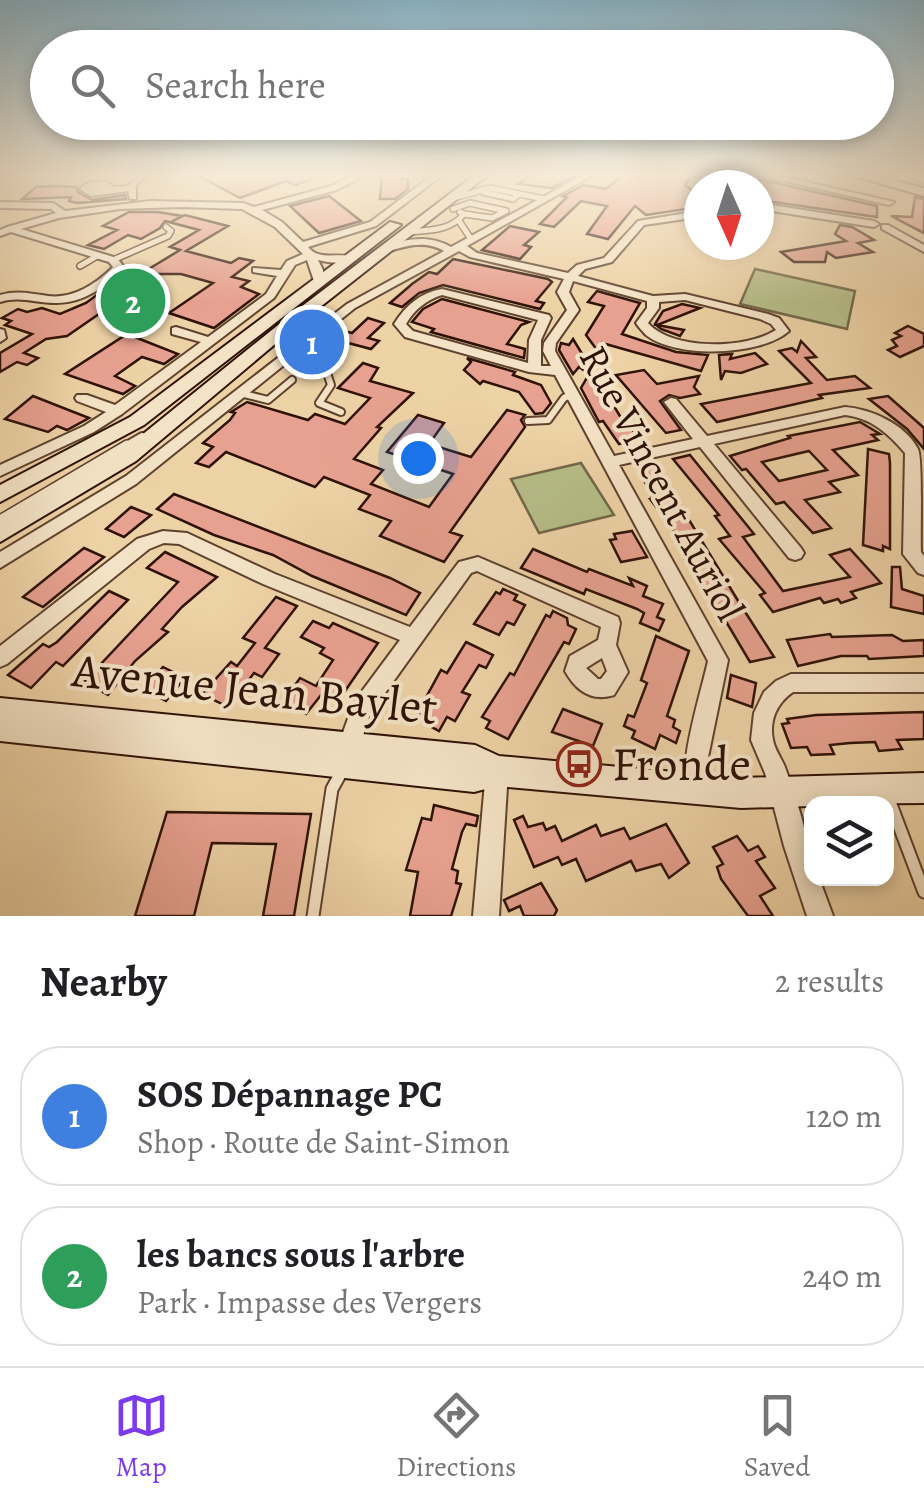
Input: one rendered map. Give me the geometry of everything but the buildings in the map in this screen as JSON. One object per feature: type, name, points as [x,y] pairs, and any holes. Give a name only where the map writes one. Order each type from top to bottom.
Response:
[{"type":"main road","points":[[0,494],[137,421],[407,217]]},
{"type":"main road","points":[[0,534],[129,456],[431,217]]},
{"type":"main road","name":"Avenue Jean Baylet","points":[[0,710],[348,755],[474,777],[497,771],[780,794],[924,788]]},
{"type":"main road","name":"Avenue Jean Baylet","points":[[0,727],[348,755]]},
{"type":"street","points":[[5,231],[53,217]]},
{"type":"street","points":[[273,217],[319,271],[319,281]]},
{"type":"street","points":[[0,471],[90,429],[117,411],[270,296],[304,250],[373,224],[382,217]]},
{"type":"street","points":[[0,562],[131,480],[362,299],[512,217]]},
{"type":"street","points":[[570,277],[583,266],[608,260],[641,224],[683,217]]},
{"type":"street","points":[[832,217],[881,224],[924,249]]},
{"type":"street","points":[[881,224],[884,217]]},
{"type":"street","points":[[0,299],[28,293],[56,300],[74,298],[118,267],[113,260],[5,231]]},
{"type":"street","points":[[386,249],[430,241],[652,299],[686,297],[764,316],[783,331],[773,338],[697,348],[654,336],[644,329],[642,323],[655,302],[652,299]]},
{"type":"street","points":[[304,250],[322,259],[350,258]]},
{"type":"street","points":[[257,270],[284,274]]},
{"type":"street","name":"Rue Vincent Auriol","points":[[570,277],[563,292],[573,310],[550,343],[549,351],[718,660],[696,762],[696,790]]},
{"type":"street","points":[[534,369],[535,340],[545,318],[450,293],[426,296],[400,324],[409,334],[534,369],[560,372]]},
{"type":"street","points":[[176,332],[210,341]]},
{"type":"street","points":[[82,398],[117,411]]},
{"type":"street","points":[[671,402],[795,552]]},
{"type":"street","points":[[610,462],[701,438],[845,411],[871,416],[912,452],[912,554],[924,568]]},
{"type":"street","points":[[0,658],[144,544],[163,538],[181,538],[269,579],[413,637]]},
{"type":"street","points":[[348,755],[362,709],[465,567],[478,564],[602,616],[611,623],[606,645]]},
{"type":"street","points":[[820,916],[776,771],[762,742],[766,704],[774,693],[791,683],[924,683]]},
{"type":"street","points":[[486,916],[497,771]]},
{"type":"lane","points":[[408,232],[452,226],[463,217]]},
{"type":"lane","points":[[460,222],[471,239]]},
{"type":"lane","points":[[113,260],[168,236],[171,232],[166,227]]},
{"type":"lane","points":[[80,266],[97,256]]},
{"type":"lane","points":[[287,356],[326,370],[332,385],[319,403],[341,412]]},
{"type":"lane","points":[[239,393],[268,400],[292,380]]},
{"type":"lane","points":[[0,520],[82,475],[206,394]]},
{"type":"lane","points":[[528,421],[548,420],[564,398],[572,394]]},
{"type":"lane","points":[[314,916],[332,789],[348,755]]},
{"type":"lane","points":[[885,790],[924,892]]},
{"type":"green space","points":[[755,269],[855,291],[847,329],[740,304]]},
{"type":"green space","points":[[581,463],[614,515],[539,533],[511,479]]},
{"type":"place","name":"les bancs sous l'arbre","points":[[133,301]]},
{"type":"place","name":"SOS Dépannage PC","points":[[312,342]]},
{"type":"place","name":"Fronde","points":[[579,764]]}]
